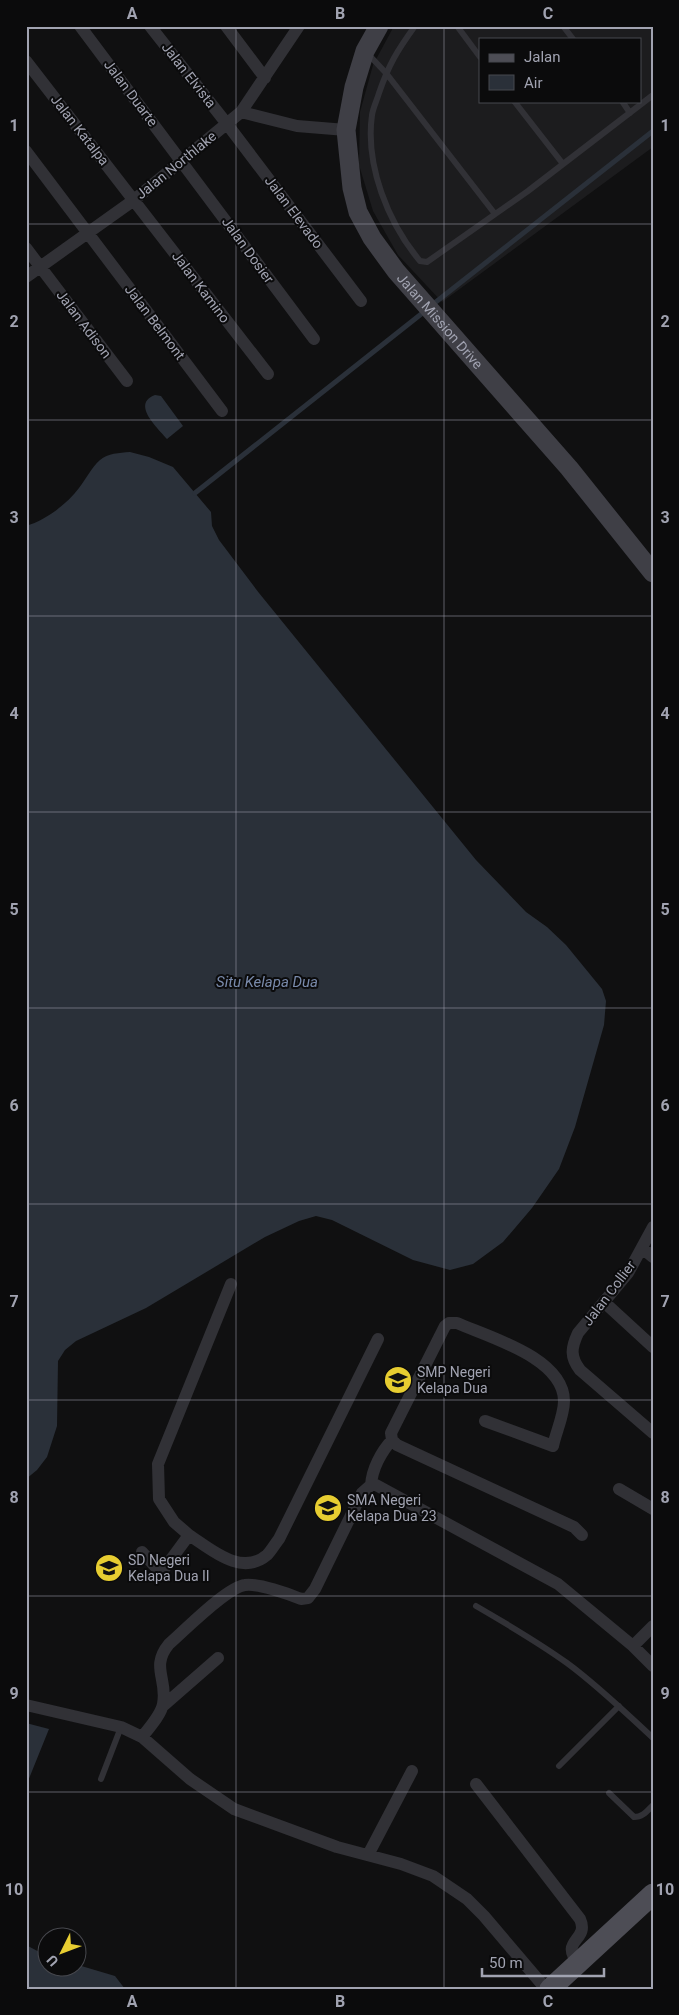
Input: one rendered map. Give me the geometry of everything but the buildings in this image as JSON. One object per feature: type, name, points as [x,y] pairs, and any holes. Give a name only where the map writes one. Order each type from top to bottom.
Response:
[{"type":"main road","points":[[550,1989],[653,1894]]},
{"type":"street","name":"Jalan Duarte","points":[[80,26],[182,161]]},
{"type":"street","name":"Jalan Elvista","points":[[150,26],[227,124]]},
{"type":"street","points":[[226,26],[265,78]]},
{"type":"street","name":"Jalan Mission Drive","points":[[379,26],[365,51],[354,87],[346,130],[352,188],[358,212],[372,238],[396,271],[570,468],[653,573]]},
{"type":"street","name":"Jalan Northlake","points":[[26,278],[134,200],[241,112],[296,28]]},
{"type":"street","name":"Jalan Katalpa","points":[[26,61],[134,200]]},
{"type":"street","points":[[241,112],[297,126],[346,130]]},
{"type":"street","name":"Jalan Elevado","points":[[227,124],[361,301]]},
{"type":"street","name":"Jalan Belmont","points":[[26,151],[222,411]]},
{"type":"street","name":"Jalan Dosier","points":[[182,161],[314,339]]},
{"type":"street","name":"Jalan Kamino","points":[[134,200],[268,374]]},
{"type":"street","name":"Jalan Adison","points":[[26,248],[127,380]]},
{"type":"street","name":"Jalan Collier","points":[[653,1227],[628,1273],[578,1333],[573,1344],[573,1361],[580,1370],[653,1433]]},
{"type":"street","points":[[642,1248],[653,1257]]},
{"type":"street","points":[[231,1284],[158,1464],[159,1499],[165,1510],[174,1522],[189,1535],[229,1561],[248,1563],[266,1556],[279,1539],[378,1339]]},
{"type":"street","points":[[604,1302],[653,1347]]},
{"type":"street","points":[[485,1421],[553,1446],[564,1403],[563,1392],[550,1371],[530,1355],[453,1322],[448,1323],[391,1433],[392,1440],[397,1445],[574,1527],[582,1535]]},
{"type":"street","points":[[163,1706],[164,1688],[159,1666],[162,1652],[226,1593],[245,1585],[263,1587],[301,1599],[308,1598],[315,1589],[362,1493],[371,1485],[376,1465],[386,1446],[392,1440]]},
{"type":"street","points":[[371,1485],[376,1485],[558,1584],[633,1646],[653,1666]]},
{"type":"street","points":[[619,1489],[653,1509]]},
{"type":"street","points":[[142,1552],[161,1573],[189,1535]]},
{"type":"street","points":[[245,1585],[248,1563]]},
{"type":"street","points":[[633,1646],[653,1626]]},
{"type":"street","points":[[142,1737],[163,1706],[218,1658]]},
{"type":"street","points":[[26,1705],[120,1727],[142,1737],[190,1779],[234,1809],[337,1847],[433,1876],[449,1886],[484,1916],[546,1989]]},
{"type":"street","points":[[368,1855],[412,1772]]},
{"type":"street","points":[[476,1784],[580,1919],[582,1926],[570,1950],[572,1956],[579,1964]]},
{"type":"lane","points":[[416,26],[395,53],[386,73],[372,114],[371,141],[377,177],[402,237],[420,261],[427,262],[495,214],[653,95]]},
{"type":"lane","points":[[456,26],[479,56]]},
{"type":"lane","points":[[563,26],[572,38]]},
{"type":"lane","points":[[365,51],[386,73],[495,214]]},
{"type":"lane","points":[[515,102],[563,164]]},
{"type":"lane","points":[[623,102],[630,113]]},
{"type":"lane","points":[[476,1606],[567,1663],[619,1706],[653,1738]]},
{"type":"lane","points":[[559,1766],[619,1706]]},
{"type":"lane","points":[[101,1779],[120,1727]]},
{"type":"lane","points":[[608,1793],[634,1817],[644,1814],[653,1805]]},
{"type":"shaded area","points":[[394,26],[653,26],[653,147],[442,302],[398,255],[373,211],[359,165],[360,112],[373,65]]},
{"type":"water","points":[[155,395],[161,396],[183,426],[167,439],[152,422],[146,410],[145,404],[148,399]]},
{"type":"water","name":"Situ Kelapa Dua","points":[[130,452],[149,457],[173,467],[211,512],[212,526],[219,540],[259,593],[476,860],[526,912],[547,927],[566,945],[602,989],[606,1001],[604,1025],[575,1127],[559,1169],[532,1208],[503,1242],[473,1264],[450,1270],[413,1260],[332,1220],[316,1216],[299,1221],[265,1237],[146,1308],[76,1341],[65,1350],[58,1361],[57,1426],[47,1457],[37,1470],[26,1479],[26,526],[48,516],[62,505],[74,494],[100,460],[114,454]]},
{"type":"water","points":[[26,1723],[49,1729],[26,1786]]},
{"type":"water","points":[[26,1945],[38,1951],[38,1978],[88,1978],[88,1968],[115,1976],[125,1989],[26,1989]]},
{"type":"waterway","points":[[432,305],[653,131]]},
{"type":"waterway","points":[[195,493],[425,311]]},
{"type":"place","name":"SMP Negeri Kelapa Dua","points":[[398,1380]]},
{"type":"place","name":"SMA Negeri Kelapa Dua 23","points":[[328,1508]]},
{"type":"place","name":"SD Negeri Kelapa Dua II","points":[[109,1568]]}]
